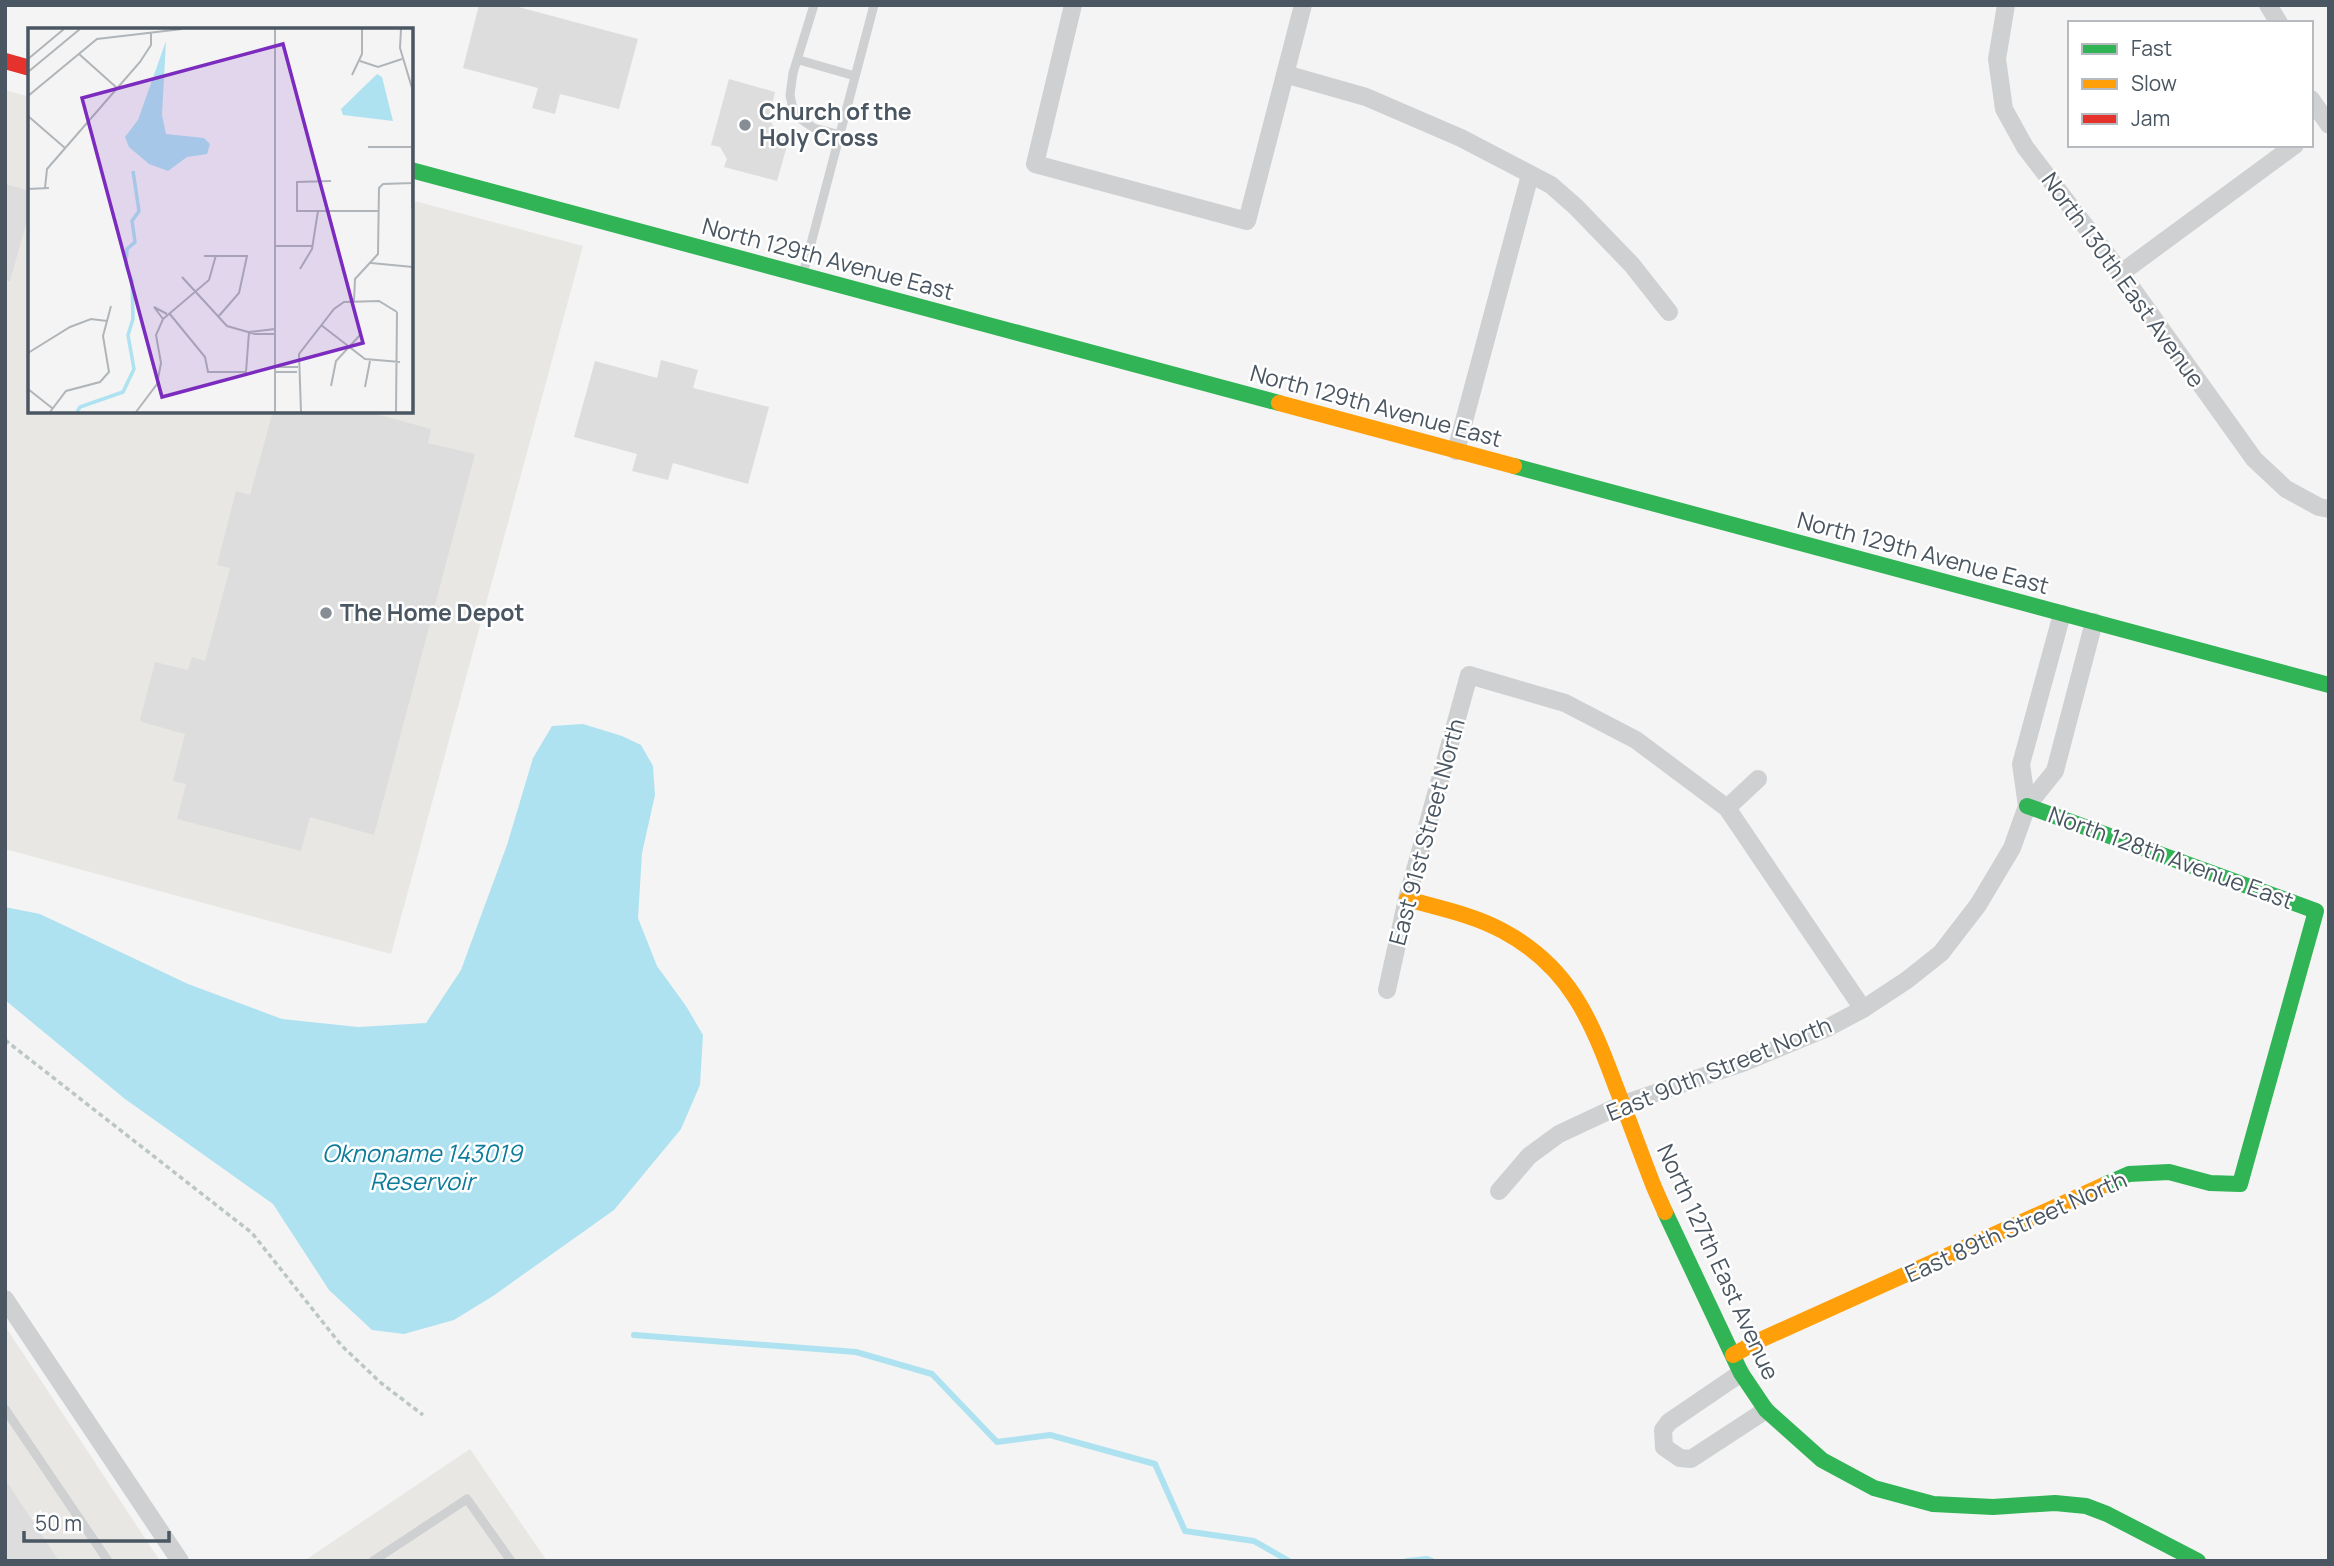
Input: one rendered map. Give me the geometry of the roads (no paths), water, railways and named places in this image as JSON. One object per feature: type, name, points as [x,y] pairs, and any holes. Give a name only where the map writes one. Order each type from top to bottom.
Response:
[{"type":"street","points":[[1073,5],[1035,164],[1247,221],[1303,5]]},
{"type":"street","name":"North 130th East Avenue","points":[[2006,5],[1997,60],[2004,109],[2025,147],[2121,273],[2254,459],[2286,489],[2319,507],[2329,509]]},
{"type":"street","points":[[2268,5],[2278,21]]},
{"type":"street","points":[[5,61],[28,67]]},
{"type":"street","points":[[1285,74],[1366,97],[1461,138],[1551,185],[1632,265],[1669,312]]},
{"type":"street","points":[[2313,102],[2328,123],[2313,133]]},
{"type":"street","points":[[2121,273],[2292,147]]},
{"type":"street","name":"North 129th Avenue East","points":[[413,171],[2329,685]]},
{"type":"street","points":[[1456,451],[1530,175]]},
{"type":"street","name":"East 90th Street North","points":[[2027,806],[2021,764],[2062,614]]},
{"type":"street","name":"East 90th Street North","points":[[1499,1191],[1529,1156],[1559,1134],[1621,1105],[1745,1062],[1827,1028],[1863,1009],[1907,980],[1941,953],[1978,905],[2012,848],[2027,806],[2054,771],[2094,622]]},
{"type":"street","name":"East 91st Street North","points":[[1387,990],[1407,899],[1469,675],[1565,703],[1636,740],[1727,808]]},
{"type":"street","points":[[1758,779],[1727,808],[1863,1009]]},
{"type":"street","name":"North 128th Avenue East","points":[[2027,806],[2316,911]]},
{"type":"street","name":"North 127th East Avenue","points":[[1407,899],[1477,919],[1504,931],[1542,957],[1576,996],[1592,1026],[1654,1187],[1741,1373],[1766,1410],[1822,1460],[1874,1488],[1933,1504],[1993,1507],[2055,1503],[2086,1506],[2198,1561]]},
{"type":"street","name":"East 89th Street North","points":[[1733,1355],[1758,1341],[2129,1174],[2169,1172],[2210,1183],[2240,1184],[2316,911]]},
{"type":"street","points":[[5,1299],[180,1561]]},
{"type":"street","points":[[1741,1373],[1669,1422],[1663,1430],[1664,1447],[1680,1458],[1690,1459],[1766,1410]]},
{"type":"lane","points":[[814,5],[793,74],[790,95],[793,109],[802,120],[814,128],[841,135]]},
{"type":"lane","points":[[803,275],[874,5]]},
{"type":"lane","points":[[799,60],[856,76]]},
{"type":"lane","points":[[5,1409],[108,1561]]},
{"type":"lane","points":[[373,1561],[467,1499],[511,1561]]},
{"type":"water","name":"Oknoname 143019 Reservoir","points":[[583,724],[641,745],[653,766],[655,795],[642,853],[638,918],[657,966],[703,1035],[700,1085],[681,1129],[614,1210],[493,1296],[454,1320],[404,1334],[372,1330],[329,1290],[273,1204],[125,1099],[5,1000],[5,907],[40,914],[188,984],[282,1019],[358,1027],[426,1023],[461,970],[507,845],[533,758],[552,726]]},
{"type":"waterway","points":[[634,1335],[856,1352],[932,1374],[997,1442],[1050,1435],[1155,1464],[1185,1531],[1254,1541],[1289,1561]]},
{"type":"waterway","points":[[1407,1561],[1432,1561]]},
{"type":"place","name":"Church of the Holy Cross","points":[[745,125]]},
{"type":"place","name":"The Home Depot","points":[[326,613]]}]
